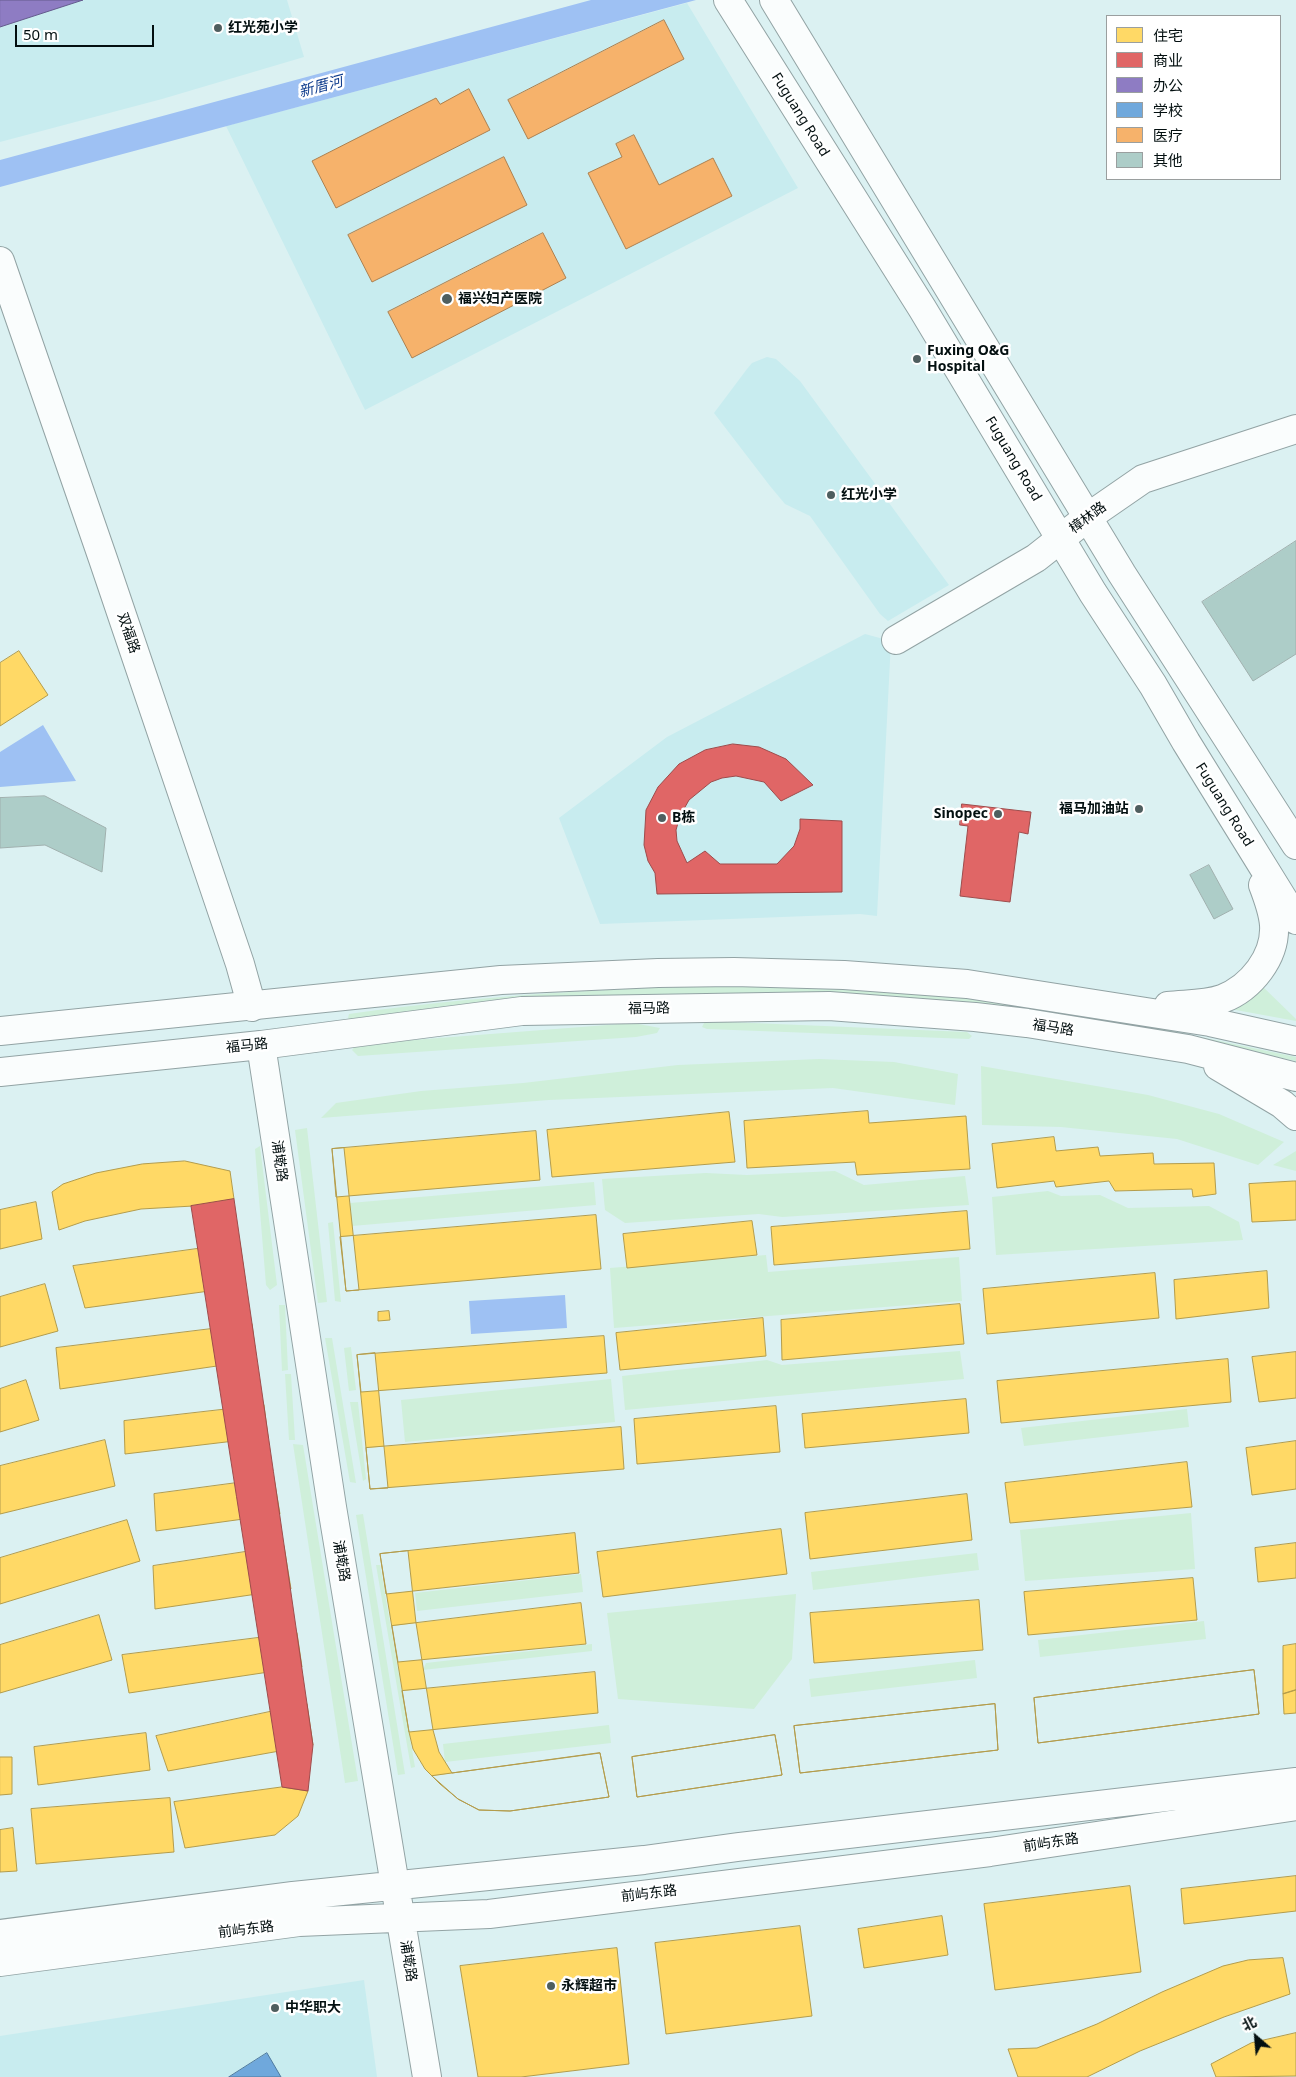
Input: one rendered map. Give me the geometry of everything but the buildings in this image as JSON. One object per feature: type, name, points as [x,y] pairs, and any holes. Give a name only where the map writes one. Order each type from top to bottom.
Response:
[{"type":"main road","points":[[774,0],[1088,517],[1222,732],[1296,845]]},
{"type":"main road","name":"Fuguang Road","points":[[728,1],[922,308],[1060,538],[1153,685],[1296,920]]},
{"type":"main road","name":"双福路","points":[[0,261],[240,964],[252,1007]]},
{"type":"main road","name":"樟林路","points":[[896,640],[1036,558],[1088,517],[1143,479],[1296,429]]},
{"type":"main road","points":[[1129,1010],[1208,1002],[1222,998],[1249,981],[1260,970],[1274,937],[1273,916],[1268,898],[1239,828]]},
{"type":"main road","points":[[0,1032],[501,980],[658,972],[734,972],[844,975],[967,984],[1210,1022],[1296,1041]]},
{"type":"main road","name":"福马路","points":[[0,1072],[261,1045],[522,1011],[829,1006],[1027,1023],[1188,1049],[1296,1077]]},
{"type":"main road","name":"浦墘路","points":[[261,1045],[332,1508],[396,1886],[426,2077]]},
{"type":"main road","points":[[1188,1049],[1282,1104],[1296,1116]]},
{"type":"main road","name":"前屿东路","points":[[0,1934],[293,1896],[396,1886],[479,1875],[644,1860],[738,1847],[1296,1782]]},
{"type":"main road","name":"前屿东路","points":[[0,1962],[299,1922],[489,1914],[990,1852],[1296,1806]]},
{"type":"shaded area","points":[[0,0],[287,0],[304,57],[162,99],[0,142]]},
{"type":"shaded area","name":"福兴妇产医院","points":[[687,3],[798,188],[365,410],[226,126]]},
{"type":"shaded area","name":"红光小学","points":[[767,357],[776,359],[800,381],[949,585],[888,621],[880,614],[810,516],[785,504],[770,486],[714,413],[752,363]]},
{"type":"shaded area","points":[[865,634],[891,641],[877,916],[860,914],[600,924],[559,818],[667,737]]},
{"type":"shaded area","name":"中华职大","points":[[364,1980],[377,2077],[0,2077],[0,2036]]},
{"type":"green space","points":[[1259,983],[1296,1019],[1296,1021],[1214,1006]]},
{"type":"green space","points":[[809,984],[961,997],[1037,1008],[1112,1022],[1067,1020],[825,993],[656,994],[504,1006],[352,1022],[348,1018],[349,1014],[406,1006],[521,995],[694,986]]},
{"type":"green space","points":[[705,1021],[967,1032],[972,1036],[969,1039],[707,1029],[702,1027]]},
{"type":"green space","points":[[633,1023],[660,1028],[657,1033],[636,1037],[358,1056],[352,1050],[355,1046],[374,1043]]},
{"type":"green space","points":[[1153,1027],[1296,1057],[1296,1061],[1151,1031]]},
{"type":"green space","points":[[819,1059],[894,1062],[958,1074],[955,1105],[833,1088],[549,1100],[321,1118],[336,1103],[421,1091],[523,1083],[678,1065]]},
{"type":"green space","points":[[981,1066],[1148,1095],[1219,1114],[1284,1142],[1258,1165],[1177,1139],[1061,1127],[982,1125]]},
{"type":"green space","points":[[307,1128],[327,1302],[318,1303],[295,1130]]},
{"type":"green space","points":[[260,1146],[277,1285],[270,1290],[266,1285],[255,1149]]},
{"type":"green space","points":[[1296,1151],[1296,1171],[1273,1165]]},
{"type":"green space","points":[[835,1171],[864,1185],[965,1176],[969,1205],[782,1217],[759,1214],[625,1223],[605,1210],[602,1179],[706,1173],[747,1175]]},
{"type":"green space","points":[[594,1182],[596,1205],[352,1226],[350,1203]]},
{"type":"green space","points":[[1048,1191],[1061,1196],[1100,1195],[1128,1208],[1209,1206],[1239,1222],[1243,1240],[996,1255],[992,1197]]},
{"type":"green space","points":[[333,1222],[341,1302],[335,1301],[328,1223]]},
{"type":"green space","points":[[766,1255],[768,1272],[959,1257],[962,1301],[614,1328],[610,1268]]},
{"type":"green space","points":[[279,1305],[285,1305],[288,1370],[282,1371]]},
{"type":"green space","points":[[325,1338],[332,1338],[356,1483],[350,1482]]},
{"type":"green space","points":[[351,1347],[356,1390],[349,1391],[344,1348]]},
{"type":"green space","points":[[960,1351],[964,1379],[625,1410],[622,1376],[767,1360],[782,1365]]},
{"type":"green space","points":[[285,1374],[291,1374],[295,1440],[289,1440]]},
{"type":"green space","points":[[611,1379],[615,1422],[405,1442],[401,1400]]},
{"type":"green space","points":[[350,1402],[358,1402],[366,1479],[363,1481]]},
{"type":"green space","points":[[1187,1409],[1189,1427],[1024,1446],[1021,1428]]},
{"type":"green space","points":[[293,1444],[303,1445],[358,1781],[345,1783]]},
{"type":"green space","points":[[1191,1513],[1195,1569],[1025,1581],[1020,1530]]},
{"type":"green space","points":[[363,1514],[405,1774],[398,1775],[356,1515]]},
{"type":"green space","points":[[977,1553],[979,1570],[813,1590],[811,1572]]},
{"type":"green space","points":[[376,1565],[380,1565],[415,1767],[411,1768]]},
{"type":"green space","points":[[581,1574],[583,1592],[417,1611],[415,1593]]},
{"type":"green space","points":[[796,1594],[792,1659],[754,1709],[618,1699],[607,1613]]},
{"type":"green space","points":[[1204,1621],[1206,1639],[1040,1657],[1038,1640]]},
{"type":"green space","points":[[592,1644],[592,1651],[423,1670],[426,1663]]},
{"type":"green space","points":[[975,1660],[977,1678],[811,1697],[809,1679]]},
{"type":"green space","points":[[609,1725],[611,1743],[445,1762],[443,1744]]},
{"type":"water","name":"新厝河","points":[[591,0],[696,0],[0,187],[0,160]]},
{"type":"water","points":[[43,725],[76,781],[0,787],[0,752]]},
{"type":"water","points":[[565,1295],[567,1328],[471,1334],[469,1301]]},
{"type":"place","name":"红光苑小学","points":[[218,28]]},
{"type":"place","name":"福兴妇产医院","points":[[447,299]]},
{"type":"place","name":"Fuxing O&G Hospital","points":[[917,359]]},
{"type":"place","name":"红光小学","points":[[831,495]]},
{"type":"place","name":"福马加油站","points":[[1139,809]]},
{"type":"place","name":"Sinopec","points":[[998,814]]},
{"type":"place","name":"B栋","points":[[662,818]]},
{"type":"place","name":"永辉超市","points":[[551,1986]]},
{"type":"place","name":"中华职大","points":[[275,2008]]}]
